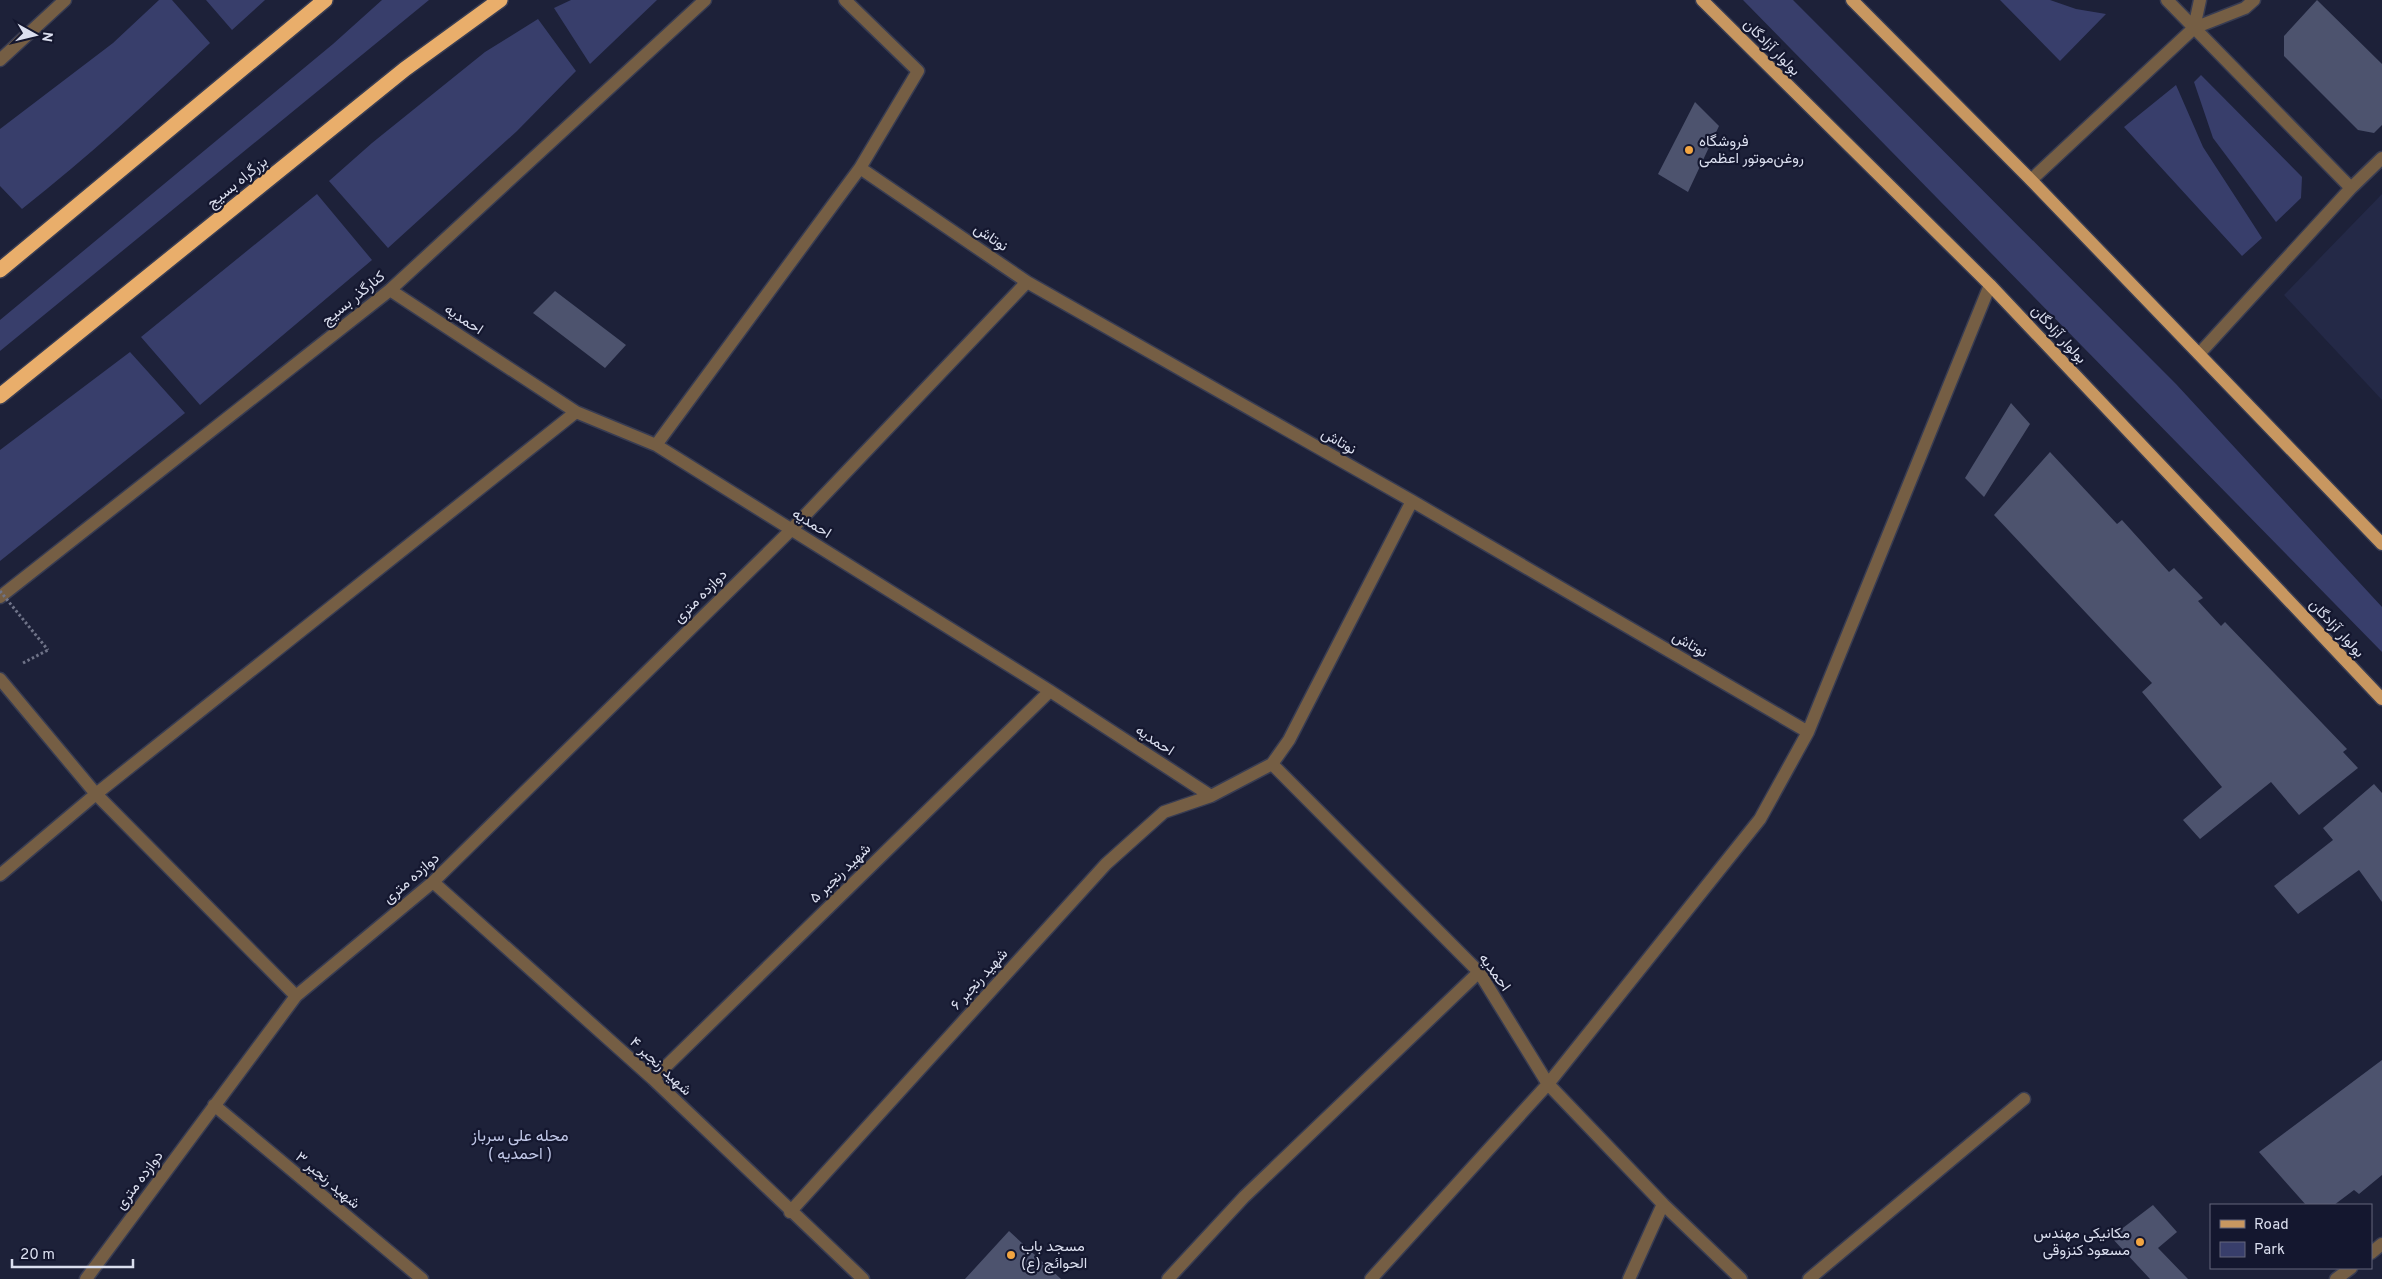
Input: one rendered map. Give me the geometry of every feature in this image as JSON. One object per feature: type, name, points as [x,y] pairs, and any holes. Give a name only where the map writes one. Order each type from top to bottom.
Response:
[{"type":"highway","points":[[0,270],[325,0]]},
{"type":"highway","name":"بزرگراه بسیج","points":[[0,396],[405,69],[500,0]]},
{"type":"main road","name":"بولوار آزادگان","points":[[1702,0],[1990,285],[2382,699]]},
{"type":"main road","points":[[1852,0],[2032,180],[2382,544]]},
{"type":"street","points":[[0,60],[65,0]]},
{"type":"street","name":"کنارگذر بسیج","points":[[0,597],[390,290],[705,0]]},
{"type":"street","points":[[656,445],[860,168],[918,71],[845,0]]},
{"type":"street","points":[[2167,0],[2351,188]]},
{"type":"street","points":[[2194,28],[2200,0]]},
{"type":"street","points":[[2032,180],[2194,28],[2245,8],[2254,0]]},
{"type":"street","points":[[2200,354],[2351,188],[2382,158]]},
{"type":"street","name":"نوتاش","points":[[860,168],[1027,282],[1412,501],[1808,732]]},
{"type":"street","name":"دوازده متری","points":[[86,1279],[296,996],[433,882],[791,530],[1027,282]]},
{"type":"street","points":[[1371,1279],[1548,1084],[1760,819],[1808,732],[1990,285]]},
{"type":"street","name":"احمدیه","points":[[390,290],[576,412],[656,445],[1050,691],[1212,796]]},
{"type":"street","points":[[0,875],[96,794],[576,412]]},
{"type":"street","points":[[1272,764],[1289,740],[1412,501]]},
{"type":"street","points":[[0,679],[96,794],[296,996]]},
{"type":"street","name":"شهید رنجبر ۵","points":[[652,1079],[1050,691]]},
{"type":"street","name":"احمدیه","points":[[1272,764],[1479,972],[1548,1084],[1662,1204],[1740,1279]]},
{"type":"street","name":"شهید رنجبر ۶","points":[[790,1212],[1106,864],[1164,812],[1212,796],[1272,764]]},
{"type":"street","name":"شهید رنجبر ۴","points":[[433,882],[652,1079],[862,1279]]},
{"type":"street","points":[[1168,1279],[1244,1196],[1479,972]]},
{"type":"street","points":[[1809,1279],[2024,1099]]},
{"type":"street","name":"شهید رنجبر ۳","points":[[214,1105],[422,1279]]},
{"type":"street","points":[[1629,1279],[1662,1204]]},
{"type":"street","points":[[2372,1252],[2382,1244]]},
{"type":"street","points":[[2336,1279],[2350,1269]]},
{"type":"path","points":[[0,591],[48,650]]},
{"type":"shaded area","points":[[2382,194],[2382,400],[2284,295]]},
{"type":"green space","points":[[159,0],[172,0],[210,43],[118,128],[22,209],[0,186],[0,129],[113,43]]},
{"type":"green space","points":[[206,0],[265,0],[232,30]]},
{"type":"green space","points":[[382,0],[429,0],[0,351],[0,320],[333,44]]},
{"type":"green space","points":[[571,0],[657,0],[590,64],[554,8]]},
{"type":"green space","points":[[1743,0],[1793,0],[2176,384],[2382,607],[2382,652]]},
{"type":"green space","points":[[2000,0],[2050,0],[2076,9],[2106,14],[2060,61]]},
{"type":"green space","points":[[538,19],[576,71],[517,131],[388,248],[329,181],[372,143],[485,52]]},
{"type":"green space","points":[[2201,75],[2302,177],[2301,198],[2276,222],[2213,138],[2194,82]]},
{"type":"green space","points":[[2176,85],[2203,147],[2262,238],[2242,256],[2124,127]]},
{"type":"green space","points":[[317,194],[372,260],[200,405],[141,337]]},
{"type":"green space","points":[[130,352],[185,413],[0,561],[0,450]]},
{"type":"building","points":[[2317,0],[2382,64],[2382,125],[2374,133],[2358,130],[2284,56],[2284,36]]},
{"type":"building","name":"فروشگاه روغن‌موتور اعظمی","points":[[1695,102],[1719,126],[1688,192],[1658,174]]},
{"type":"building","points":[[555,291],[626,345],[605,368],[533,313]]},
{"type":"building","points":[[2011,403],[2030,424],[1984,497],[1965,478]]},
{"type":"building","points":[[2050,452],[2117,524],[2122,520],[2169,572],[2174,568],[2203,598],[2198,601],[2221,626],[2225,622],[2347,749],[2343,752],[2358,768],[2299,815],[2271,782],[2200,839],[2183,820],[2222,787],[2142,692],[2152,683],[1994,515]]},
{"type":"building","points":[[2374,784],[2382,793],[2382,902],[2359,870],[2298,914],[2274,886],[2333,840],[2323,828]]},
{"type":"building","points":[[2382,1060],[2382,1175],[2359,1194],[2354,1190],[2335,1204],[2305,1204],[2259,1152]]},
{"type":"building","name":"مکانیکی مهندس مسعود کنزوقی","points":[[2153,1205],[2177,1232],[2158,1248],[2188,1279],[2150,1279],[2111,1237]]},
{"type":"building","name":"مسجد باب الحوائج (ع)","points":[[1009,1231],[1061,1279],[965,1279]]},
{"type":"place","name":"فروشگاه روغن‌موتور اعظمی","points":[[1689,150]]},
{"type":"place","name":"مکانیکی مهندس مسعود کنزوقی","points":[[2140,1242]]},
{"type":"place","name":"مسجد باب الحوائج (ع)","points":[[1011,1255]]},
{"type":"district","name":"محله علی سرباز ( احمدیه )","points":[[520,1144]]}]
